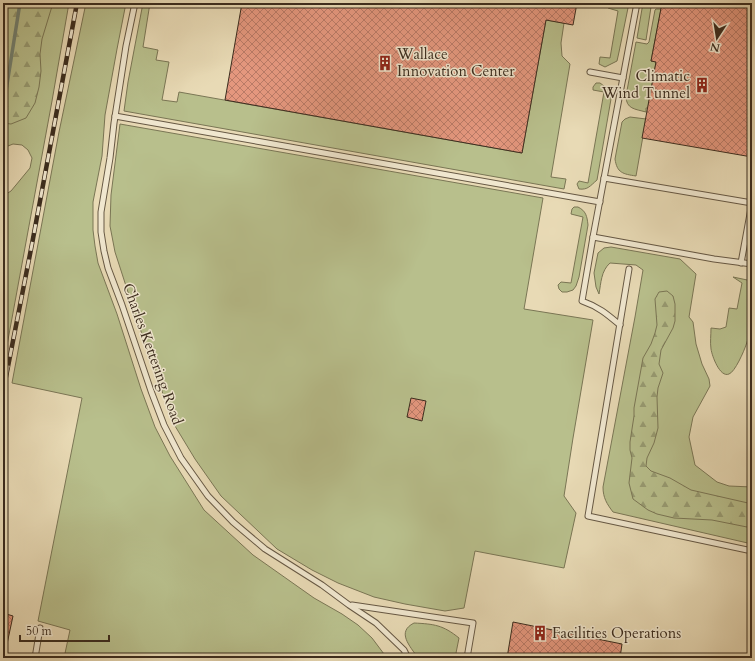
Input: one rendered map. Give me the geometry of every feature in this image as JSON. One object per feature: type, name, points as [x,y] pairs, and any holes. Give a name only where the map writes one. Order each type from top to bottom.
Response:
[{"type":"lane","name":"Charles Kettering Road","points":[[135,3],[126,46],[115,116],[101,212],[101,232],[108,268],[164,425],[181,458],[203,489],[233,522],[265,549],[322,584],[349,605],[376,622],[404,650],[408,658]]},
{"type":"lane","points":[[620,325],[602,310],[582,301],[637,3]]},
{"type":"lane","points":[[590,72],[623,78]]},
{"type":"lane","points":[[115,116],[600,202]]},
{"type":"lane","points":[[604,178],[752,203],[741,263]]},
{"type":"lane","points":[[593,237],[714,259],[752,264]]},
{"type":"lane","points":[[629,269],[588,516],[752,551]]},
{"type":"lane","points":[[349,605],[473,623],[467,658]]},
{"type":"lane","points":[[35,658],[40,628]]},
{"type":"green space","points":[[3,3],[69,3],[3,367],[3,196],[11,191],[30,168],[32,158],[28,150],[22,145],[13,144],[3,148]]},
{"type":"green space","points":[[3,3],[53,3],[42,39],[40,54],[41,71],[35,103],[26,118],[11,124],[3,123]]},
{"type":"green space","points":[[86,3],[126,3],[105,115],[102,156],[93,202],[93,230],[98,263],[117,314],[155,427],[170,456],[204,510],[253,555],[314,598],[358,625],[372,638],[387,658],[64,658],[70,630],[38,621],[82,398],[12,383],[59,132]]},
{"type":"green space","points":[[143,3],[150,3],[143,47],[158,50],[156,60],[169,62],[162,100],[177,102],[179,92],[522,153],[546,20],[564,23],[561,43],[562,56],[570,64],[551,177],[566,179],[564,189],[124,111]]},
{"type":"green space","points":[[601,3],[629,3],[617,61],[605,67],[599,64],[600,57],[610,58],[618,11],[608,8],[608,4]]},
{"type":"green space","points":[[643,3],[662,3],[661,7],[654,5],[651,7],[646,40],[637,38]]},
{"type":"green space","points":[[656,9],[661,9],[651,61],[656,62],[646,112],[629,106],[626,96],[636,42],[647,44],[649,42]]},
{"type":"green space","points":[[596,83],[600,83],[606,88],[611,99],[597,180],[587,188],[579,189],[577,184],[579,181],[588,183],[604,92],[593,90]]},
{"type":"green space","points":[[630,117],[646,119],[636,176],[621,172],[617,167],[615,159],[622,122]]},
{"type":"green space","points":[[120,124],[543,198],[524,309],[593,320],[564,496],[576,513],[564,568],[475,551],[464,608],[445,611],[405,604],[374,597],[338,583],[312,570],[277,549],[221,496],[195,459],[172,421],[115,252],[110,226],[111,195]]},
{"type":"green space","points":[[574,207],[578,207],[584,212],[587,216],[588,225],[579,277],[576,286],[573,290],[562,292],[558,285],[561,282],[571,283],[583,217],[571,214]]},
{"type":"green space","points":[[611,247],[680,259],[696,274],[689,317],[693,322],[696,344],[702,364],[709,379],[710,386],[693,417],[689,437],[695,465],[717,482],[729,486],[752,487],[752,544],[613,512],[606,501],[603,487],[643,270],[636,265],[610,263],[603,273],[599,294],[596,287],[594,273],[598,253],[604,248]]},
{"type":"green space","points":[[733,277],[752,281],[751,322],[749,337],[745,348],[736,366],[729,374],[726,374],[723,373],[717,366],[713,356],[711,346],[711,328],[720,329],[726,327],[729,308],[737,309],[742,283]]},
{"type":"green space","points":[[667,291],[673,296],[675,304],[675,321],[673,328],[661,350],[659,364],[663,373],[658,388],[657,397],[658,428],[654,443],[647,458],[646,466],[651,471],[670,478],[691,490],[748,503],[752,502],[752,528],[712,520],[674,518],[657,514],[648,510],[633,499],[629,483],[632,458],[630,442],[634,408],[643,358],[651,344],[657,325],[655,299],[659,292]]},
{"type":"green space","points":[[414,623],[438,626],[448,630],[459,638],[455,658],[418,658],[408,644],[405,635],[409,627]]},
{"type":"building","name":"Wallace Innovation Center","points":[[242,3],[577,3],[573,25],[546,20],[522,153],[225,100]]},
{"type":"building","name":"Climatic Wind Tunnel","points":[[662,3],[752,4],[752,157],[642,138],[656,62],[651,61]]},
{"type":"building","points":[[411,398],[426,401],[422,421],[407,417]]},
{"type":"building","points":[[3,613],[13,616],[7,644],[3,643]]},
{"type":"building","name":"Facilities Operations","points":[[513,622],[622,644],[620,658],[507,658]]},
{"type":"waterway","points":[[5,97],[20,3]]},
{"type":"railway","points":[[3,392],[77,3]]},
{"type":"place","name":"Wallace Innovation Center","points":[[385,63]]},
{"type":"place","name":"Climatic Wind Tunnel","points":[[702,85]]},
{"type":"place","name":"Facilities Operations","points":[[540,633]]}]
